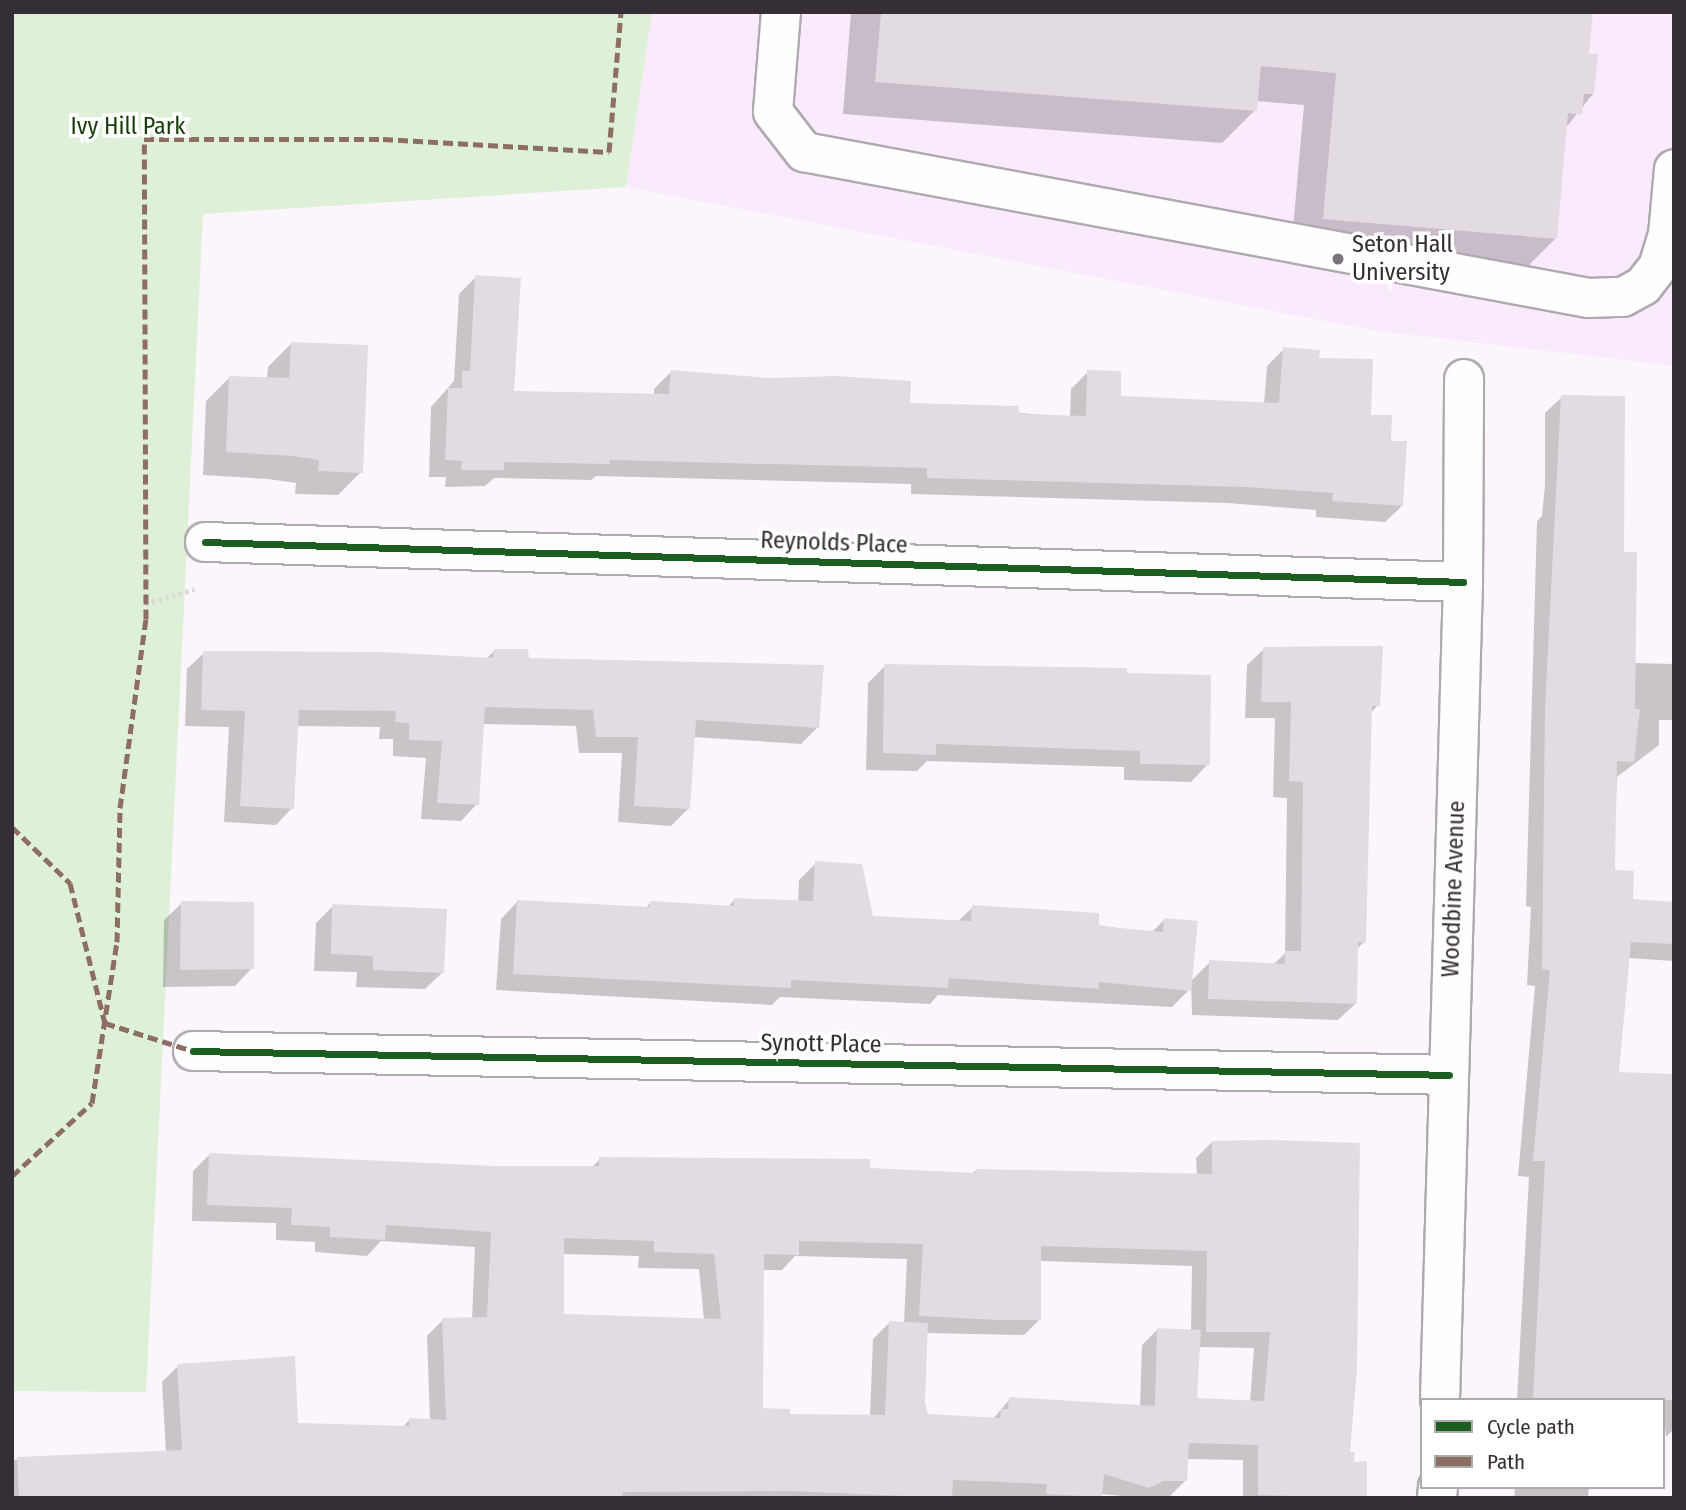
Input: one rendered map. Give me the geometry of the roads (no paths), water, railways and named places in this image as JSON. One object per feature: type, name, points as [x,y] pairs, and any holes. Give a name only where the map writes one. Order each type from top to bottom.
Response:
[{"type":"street","points":[[781,12],[773,112],[804,152],[1588,298],[1623,297],[1643,286],[1658,267],[1668,235],[1674,169]]},
{"type":"street","name":"Woodbine Avenue","points":[[1440,1398],[1463,582],[1464,379]]},
{"type":"street","name":"Reynolds Place","points":[[205,542],[1463,582]]},
{"type":"street","name":"Synott Place","points":[[193,1051],[1449,1075]]},
{"type":"place","name":"Seton Hall University","points":[[1338,259]]},
{"type":"park label","name":"Ivy Hill Park","points":[[128,127]]}]
